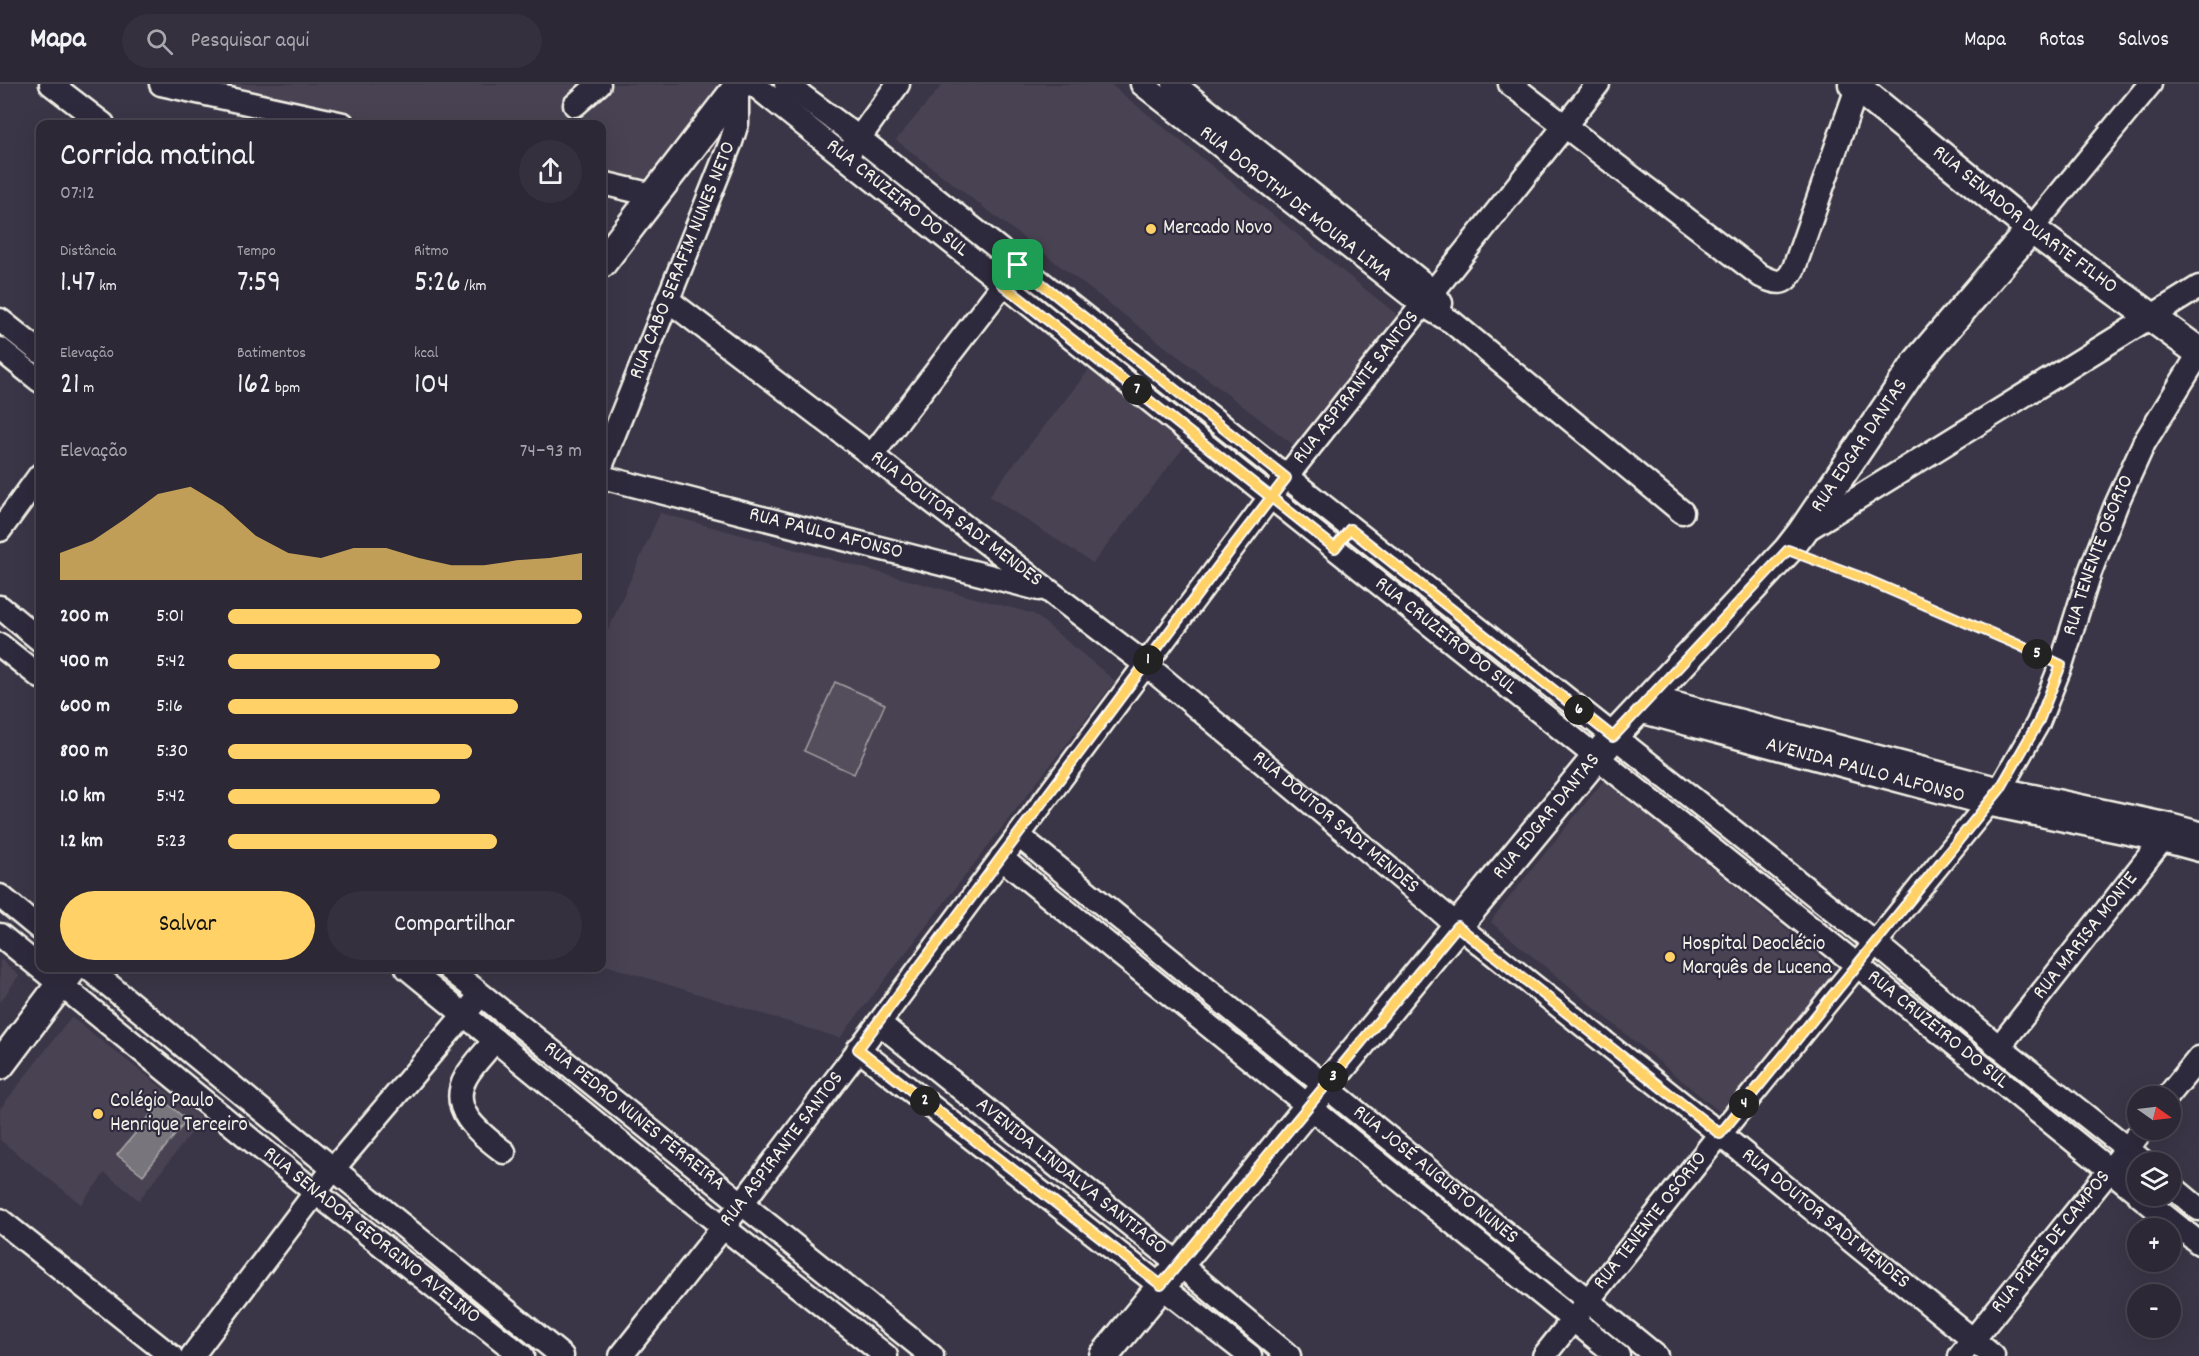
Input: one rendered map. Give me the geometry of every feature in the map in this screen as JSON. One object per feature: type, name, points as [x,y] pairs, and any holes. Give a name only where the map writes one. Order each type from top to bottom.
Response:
[{"type":"main road","points":[[606,258],[653,195],[744,85]]},
{"type":"main road","name":"RUA SENADOR DUARTE FILHO","points":[[1856,85],[2031,229],[2199,353]]},
{"type":"main road","name":"RUA EDGAR DANTAS","points":[[1104,1356],[1604,747],[1795,541],[1918,361],[2031,229]]},
{"type":"main road","points":[[0,1065],[67,976]]},
{"type":"street","points":[[51,84],[98,120]]},
{"type":"street","points":[[161,84],[304,120]]},
{"type":"street","points":[[575,105],[598,84]]},
{"type":"street","name":"RUA CRUZEIRO DO SUL","points":[[786,84],[859,138],[1488,638],[1604,747],[1857,965],[2127,1184]]},
{"type":"street","points":[[845,157],[898,84]]},
{"type":"street","name":"RUA DOROTHY DE MOURA LIMA","points":[[1142,84],[1175,90],[1428,298],[1452,322],[1682,512]]},
{"type":"street","points":[[1510,84],[1761,276],[1782,282],[1789,279],[1856,85]]},
{"type":"street","name":"RUA ASPIRANTE SANTOS","points":[[621,1356],[879,1023],[1271,496],[1598,84]]},
{"type":"street","name":"RUA EDGAR DANTAS","points":[[2031,229],[2150,84]]},
{"type":"street","name":"RUA CRUZEIRO DO SUL","points":[[744,85],[845,157],[1473,659],[1604,747],[1875,943],[1999,1047],[2132,1152]]},
{"type":"street","name":"RUA CABO SERAFIM NUNES NETO","points":[[606,454],[731,142],[744,85]]},
{"type":"street","points":[[606,184],[653,195]]},
{"type":"street","points":[[872,455],[1018,265]]},
{"type":"street","points":[[1795,541],[2199,287]]},
{"type":"street","name":"RUA DOUTOR SADI MENDES","points":[[668,300],[1145,664],[1457,926],[1720,1134],[1967,1348],[1993,1356]]},
{"type":"street","points":[[0,320],[36,349]]},
{"type":"street","name":"RUA TENENTE OSÓRIO","points":[[1544,1356],[1720,1134],[1994,796],[2038,723],[2061,665],[2090,572],[2116,505],[2144,443],[2199,353]]},
{"type":"street","points":[[4,354],[36,378]]},
{"type":"street","name":"RUA PAULO AFONSO","points":[[606,478],[1050,592]]},
{"type":"street","points":[[0,531],[36,481]]},
{"type":"street","points":[[1335,548],[1350,529]]},
{"type":"street","points":[[0,607],[36,637]]},
{"type":"street","points":[[1473,659],[1488,638]]},
{"type":"street","points":[[0,645],[36,674]]},
{"type":"street","name":"AVENIDA PAULO ALFONSO","points":[[1643,704],[1994,796],[2166,832],[2199,833]]},
{"type":"street","name":"AVENIDA PAULO ALFONSO","points":[[2166,832],[2199,850]]},
{"type":"street","name":"RUA MARISA MONTE","points":[[1999,1047],[2166,832]]},
{"type":"street","name":"RUA JOSÉ AUGUSTO NUNES","points":[[1019,836],[1618,1356]]},
{"type":"street","name":"RUA JOSÉ AUGUSTO NUNES","points":[[1001,858],[1588,1300],[1656,1356]]},
{"type":"street","points":[[0,896],[36,925]]},
{"type":"street","name":"RUA SENADOR GEORGINO AVELINO","points":[[0,935],[36,957]]},
{"type":"street","name":"RUA SENADOR GEORGINO AVELINO","points":[[93,972],[562,1356]]},
{"type":"street","name":"RUA PEDRO NUNES FERREIRA","points":[[412,972],[723,1227],[886,1356]]},
{"type":"street","name":"RUA PEDRO NUNES FERREIRA","points":[[453,972],[932,1356]]},
{"type":"street","name":"RUA SENADOR GEORGINO AVELINO","points":[[67,976],[316,1193],[522,1356]]},
{"type":"street","points":[[192,1356],[334,1168],[482,994]]},
{"type":"street","name":"AVENIDA LINDALVA SANTIAGO","points":[[879,1023],[1170,1275],[1250,1356]]},
{"type":"street","points":[[495,1040],[466,1076],[461,1087],[461,1099],[463,1110],[477,1131],[504,1152]]},
{"type":"street","name":"AVENIDA LINDALVA SANTIAGO","points":[[858,1049],[1170,1275],[1289,1356]]},
{"type":"street","points":[[2176,1086],[2199,1058]]},
{"type":"street","name":"RUA PIRES DE CAMPOS","points":[[1967,1348],[2134,1140]]},
{"type":"street","points":[[2181,1194],[2199,1209]]},
{"type":"street","name":"RUA CRUZEIRO DO SUL","points":[[2154,1206],[2199,1243]]},
{"type":"street","points":[[0,1220],[171,1356]]},
{"type":"path","points":[[1795,541],[1858,576],[2061,665]]},
{"type":"shaded area","points":[[212,84],[726,84],[650,180],[606,171],[606,120],[378,120]]},
{"type":"shaded area","name":"Mercado Novo","points":[[943,84],[1110,84],[1401,318],[1335,411],[1295,446],[896,140]]},
{"type":"shaded area","points":[[1089,370],[1161,424],[1184,447],[1093,563],[989,496]]},
{"type":"shaded area","points":[[660,513],[1034,614],[1115,681],[840,1038],[606,965],[606,635]]},
{"type":"shaded area","points":[[835,682],[885,704],[854,774],[804,751]]},
{"type":"shaded area","name":"Hospital Deoclécio Marquês de Lucena","points":[[1605,779],[1836,970],[1721,1113],[1491,922]]},
{"type":"shaded area","points":[[1876,956],[2108,1140],[2099,1152],[1871,966]]},
{"type":"shaded area","points":[[0,959],[19,975],[0,1003]]},
{"type":"shaded area","name":"Colégio Paulo Henrique Terceiro","points":[[71,1017],[202,1119],[139,1200],[105,1173],[81,1204],[0,1140],[0,1109]]},
{"type":"shaded area","points":[[163,1100],[187,1120],[143,1175],[117,1155]]},
{"type":"place","name":"Mercado Novo","points":[[1151,229]]},
{"type":"place","name":"Hospital Deoclécio Marquês de Lucena","points":[[1670,957]]},
{"type":"place","name":"Colégio Paulo Henrique Terceiro","points":[[98,1114]]},
{"type":"route","points":[[1018,265],[1002,284],[1271,496],[1335,548],[1350,529],[1613,737],[1788,550],[1858,576],[2061,665],[2038,723],[2000,789],[1720,1134],[1457,926],[1161,1285],[858,1049],[1145,664],[1271,496],[1286,478],[1018,265]]}]
